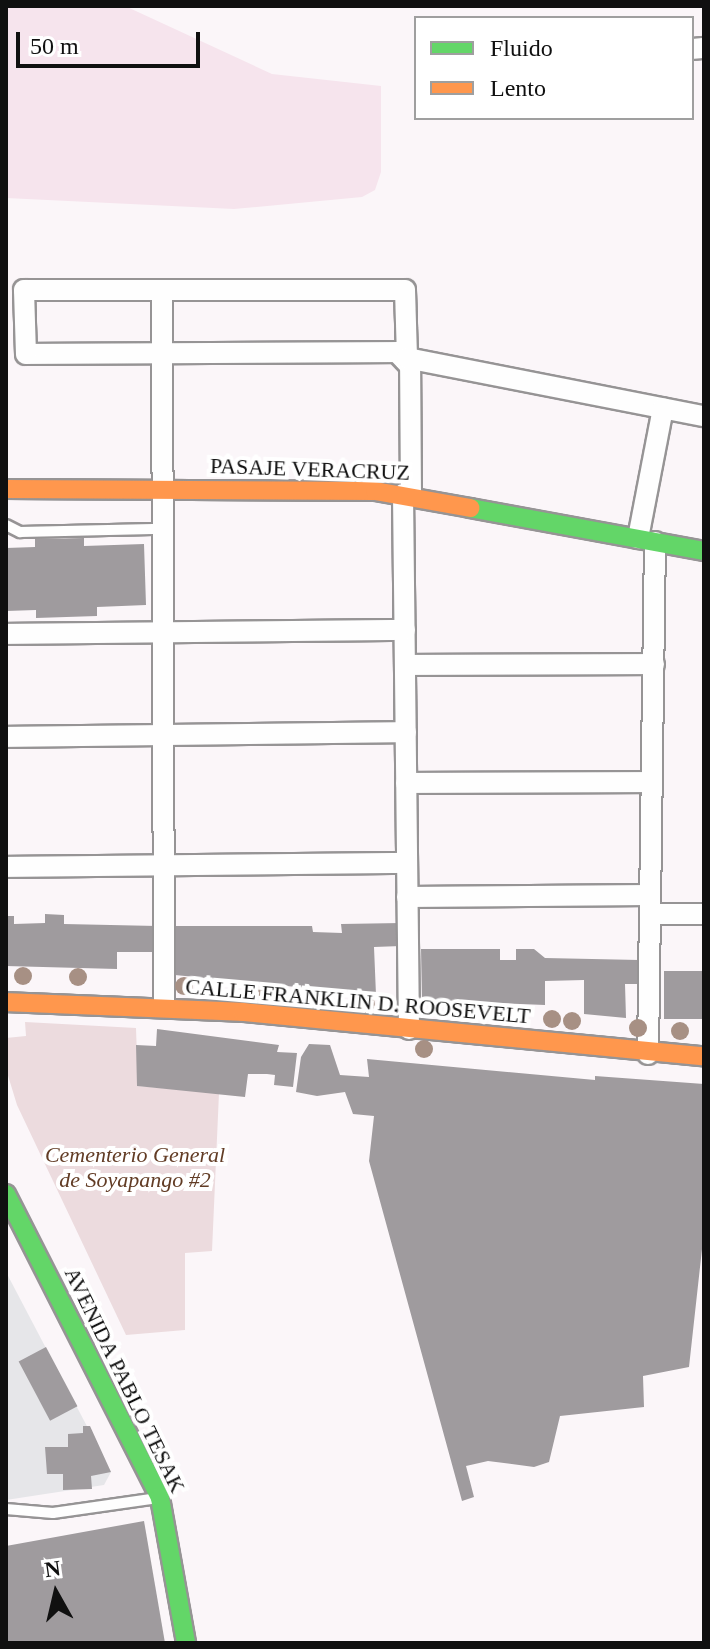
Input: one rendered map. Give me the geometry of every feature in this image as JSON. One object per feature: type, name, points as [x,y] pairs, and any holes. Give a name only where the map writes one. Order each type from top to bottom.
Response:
[{"type":"street","points":[[409,1029],[405,665],[407,358],[405,290],[24,290],[26,354],[384,350],[407,358],[704,416]]},
{"type":"street","points":[[162,290],[164,1007]]},
{"type":"street","points":[[648,1054],[654,664],[647,540],[663,408]]},
{"type":"street","name":"PASAJE VERACRUZ","points":[[6,489],[407,494],[704,551]]},
{"type":"street","points":[[6,634],[405,630]]},
{"type":"street","points":[[405,665],[654,664]]},
{"type":"street","points":[[6,737],[406,732]]},
{"type":"street","points":[[406,783],[652,782]]},
{"type":"street","points":[[6,867],[407,863]]},
{"type":"street","points":[[407,897],[650,904],[704,914]]},
{"type":"street","name":"CALLE FRANKLIN D. ROOSEVELT","points":[[6,1002],[164,1007],[648,1054],[704,1056]]},
{"type":"street","name":"AVENIDA PABLO TESAK","points":[[6,1194],[160,1498],[186,1643]]},
{"type":"lane","points":[[6,525],[20,532],[153,529]]},
{"type":"lane","points":[[6,1509],[53,1513],[160,1498]]},
{"type":"shaded area","points":[[6,6],[125,6],[272,74],[381,86],[381,172],[375,190],[362,197],[234,209],[6,198]]},
{"type":"shaded area","points":[[6,1272],[111,1472],[104,1485],[6,1500]]},
{"type":"green space","name":"Cementerio General de Soyapango #2","points":[[25,1022],[136,1028],[138,1086],[219,1093],[212,1251],[185,1253],[185,1330],[126,1335],[17,1105],[6,1069],[6,1038],[26,1036]]},
{"type":"building","points":[[84,538],[84,546],[144,544],[146,605],[97,607],[97,616],[36,618],[36,610],[6,611],[6,548],[35,547],[35,539]]},
{"type":"building","points":[[45,914],[64,915],[64,924],[157,926],[157,952],[117,952],[117,969],[6,966],[6,916],[14,916],[14,924],[45,923]]},
{"type":"building","points":[[401,923],[401,946],[374,947],[376,995],[175,975],[176,926],[312,926],[313,932],[342,933],[341,924]]},
{"type":"building","points":[[421,949],[500,949],[500,960],[516,960],[516,949],[534,949],[545,958],[639,960],[639,984],[625,984],[626,1018],[584,1014],[584,980],[545,981],[545,1005],[422,1000]]},
{"type":"building","points":[[664,971],[704,971],[704,1019],[664,1019]]},
{"type":"building","points":[[157,1029],[279,1045],[277,1052],[297,1053],[293,1087],[274,1085],[275,1075],[267,1074],[248,1074],[245,1097],[137,1086],[136,1045],[156,1046]]},
{"type":"building","points":[[309,1044],[330,1045],[340,1075],[369,1077],[367,1059],[595,1080],[595,1076],[704,1084],[704,1231],[689,1367],[643,1376],[644,1407],[560,1416],[549,1462],[534,1467],[488,1461],[466,1466],[474,1497],[462,1501],[369,1161],[374,1116],[353,1114],[345,1092],[317,1096],[296,1092],[301,1057]]},
{"type":"building","points":[[46,1347],[77,1406],[50,1421],[19,1362]]},
{"type":"building","points":[[83,1426],[90,1426],[111,1472],[91,1476],[92,1489],[63,1490],[63,1474],[47,1474],[45,1447],[68,1447],[68,1434],[83,1433]]},
{"type":"building","points":[[144,1521],[165,1643],[6,1643],[6,1546]]},
{"type":"traffic: fast","points":[[470,508],[704,551]]},
{"type":"traffic: fast","points":[[6,1194],[160,1498],[186,1643]]},
{"type":"traffic: slow","points":[[6,489],[375,491],[470,508]]},
{"type":"traffic: slow","points":[[6,1002],[243,1012],[704,1056]]}]
